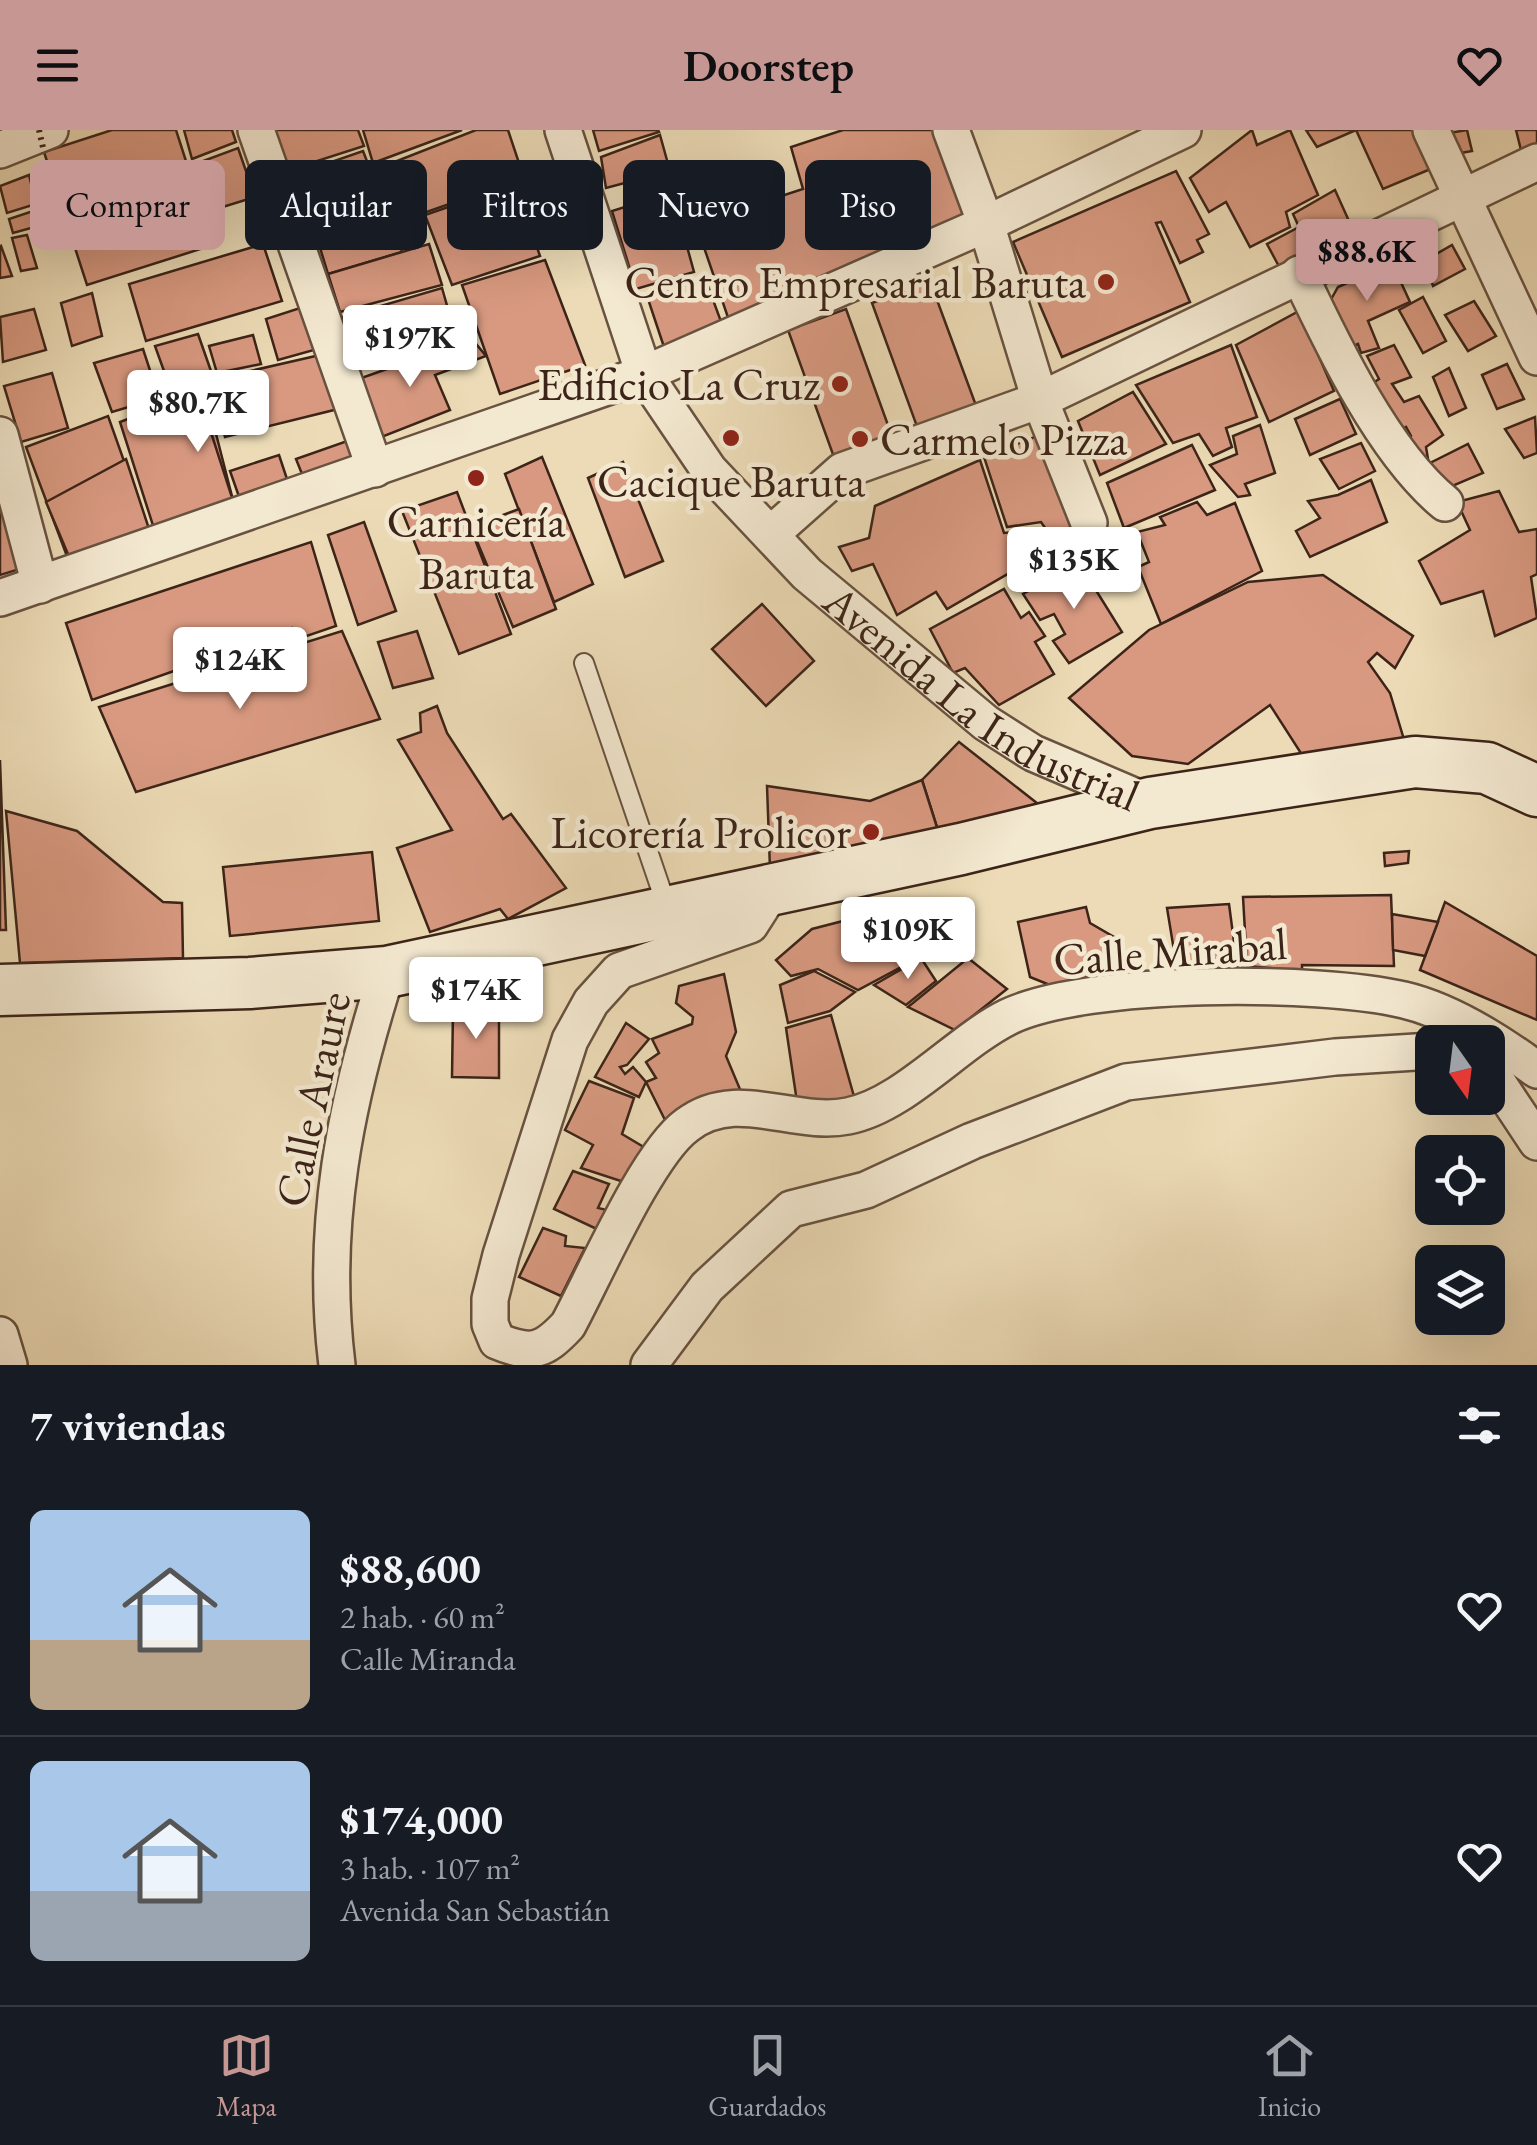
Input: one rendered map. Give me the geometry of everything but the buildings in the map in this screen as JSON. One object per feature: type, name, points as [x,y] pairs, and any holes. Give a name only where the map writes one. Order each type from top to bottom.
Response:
[{"type":"street","points":[[256,130],[375,469]]},
{"type":"street","name":"Avenida La Industrial","points":[[563,130],[644,374],[709,470],[807,574],[986,723],[1034,753],[1150,803],[1415,762],[1487,768],[1537,791]]},
{"type":"street","points":[[951,130],[986,224],[1040,400],[1088,523]]},
{"type":"street","points":[[0,598],[644,374],[986,224],[1183,130]]},
{"type":"street","points":[[1430,130],[1536,352]]},
{"type":"street","points":[[0,150],[47,141]]},
{"type":"street","points":[[772,534],[842,472],[1040,400],[1537,162]]},
{"type":"street","points":[[1299,274],[1326,333],[1416,479],[1445,503]]},
{"type":"street","points":[[0,435],[40,586]]},
{"type":"street","points":[[0,990],[250,983],[387,972],[1150,803]]},
{"type":"street","name":"Calle Mirabal","points":[[773,888],[750,925],[619,970],[591,1002],[570,1040],[501,1256],[490,1300],[490,1324],[497,1341],[523,1352],[551,1344],[568,1325],[658,1154],[686,1125],[730,1106],[794,1116],[848,1116],[874,1107],[1008,1017],[1080,999],[1196,988],[1308,987],[1406,1000],[1449,1025]]},
{"type":"street","name":"Calle Araure","points":[[337,1365],[331,1300],[334,1180],[368,1032],[387,972]]},
{"type":"street","name":"Calle Mirabal","points":[[1505,1047],[1537,1070]]},
{"type":"street","points":[[649,1365],[707,1287],[791,1209],[866,1190],[972,1141],[1126,1082],[1297,1061],[1415,1052]]},
{"type":"street","points":[[1505,1094],[1537,1142]]},
{"type":"street","points":[[0,1335],[10,1365]]},
{"type":"lane","points":[[584,663],[669,912]]},
{"type":"path","points":[[39,130],[47,141]]},
{"type":"place","name":"Centro Empresarial Baruta","points":[[1106,282]]},
{"type":"place","name":"Edificio La Cruz","points":[[840,384]]},
{"type":"place","name":"Cacique Baruta","points":[[731,438]]},
{"type":"place","name":"Carmelo Pizza","points":[[860,439]]},
{"type":"place","name":"Carnicería Baruta","points":[[476,478]]},
{"type":"place","name":"Licorería Prolicor","points":[[871,832]]}]
